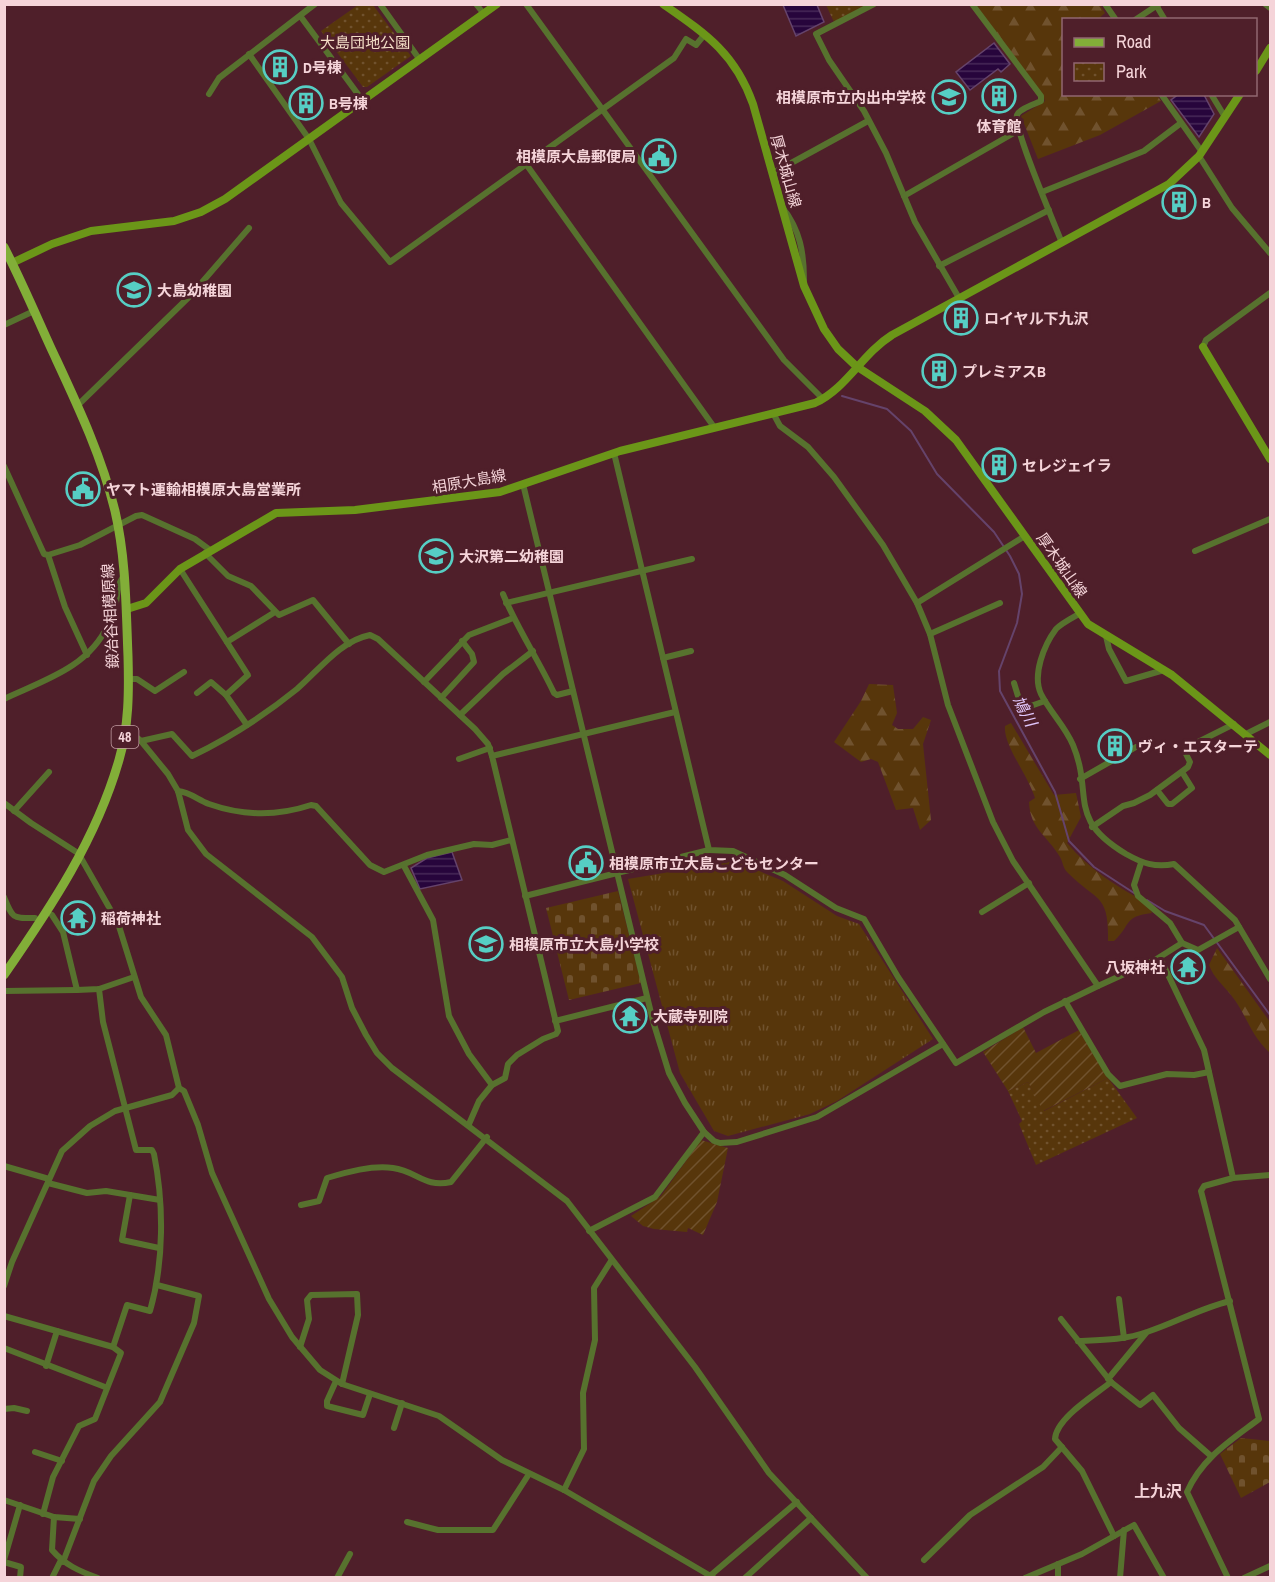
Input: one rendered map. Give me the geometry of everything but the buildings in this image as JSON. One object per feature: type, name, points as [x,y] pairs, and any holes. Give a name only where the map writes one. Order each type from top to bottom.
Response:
[{"type":"main road","points":[[8,265],[52,244],[91,231],[159,224],[201,212],[225,199],[496,4]]},
{"type":"main road","name":"厚木城山線","points":[[663,4],[705,34],[726,53],[744,80],[773,172],[804,286],[826,333],[846,358],[912,401],[943,427],[975,463],[1079,614],[1106,636],[1164,670],[1270,754]]},
{"type":"main road","points":[[1257,69],[1270,48]]},
{"type":"main road","points":[[856,366],[882,341],[1169,184],[1200,154],[1239,96]]},
{"type":"main road","name":"鍛冶谷相模原線","points":[[4,247],[8,265],[34,311],[78,405],[105,474],[118,526],[124,576],[129,679],[126,728],[114,775],[81,857],[4,975]]},
{"type":"main road","points":[[1203,347],[1270,459]]},
{"type":"main road","name":"相原大島線","points":[[127,609],[151,599],[180,569],[276,513],[355,510],[500,492],[614,453],[823,399],[838,388],[856,366]]},
{"type":"street","points":[[209,94],[219,78],[315,4]]},
{"type":"street","points":[[380,4],[420,60]]},
{"type":"street","points":[[476,4],[484,14]]},
{"type":"street","points":[[526,4],[784,360],[823,399]]},
{"type":"street","points":[[874,4],[816,34],[829,60],[848,84],[886,153],[904,196],[939,266],[958,298]]},
{"type":"street","points":[[972,4],[1041,96],[1041,101],[1018,113],[1019,130],[1062,243]]},
{"type":"street","points":[[1105,4],[1115,18]]},
{"type":"street","points":[[1265,4],[1270,8]]},
{"type":"street","points":[[1138,18],[1157,5]]},
{"type":"street","points":[[301,17],[363,101]]},
{"type":"street","points":[[249,54],[309,139],[341,203],[390,262],[675,57],[686,39],[696,45],[705,34]]},
{"type":"street","points":[[1162,96],[1233,208],[1270,253]]},
{"type":"street","points":[[1212,96],[1225,117]]},
{"type":"street","points":[[773,172],[868,121]]},
{"type":"street","points":[[1042,192],[1144,151],[1181,123]]},
{"type":"street","points":[[904,196],[1019,130]]},
{"type":"street","points":[[526,164],[714,427]]},
{"type":"street","points":[[939,266],[1049,210]]},
{"type":"street","points":[[78,405],[183,303],[249,228]]},
{"type":"street","points":[[1203,347],[1206,340],[1270,293]]},
{"type":"street","points":[[4,325],[34,311]]},
{"type":"street","points":[[773,413],[780,426],[808,447],[834,477],[883,545],[917,603],[930,634],[948,705],[980,791],[1009,855],[1098,986]]},
{"type":"street","points":[[614,453],[709,850]]},
{"type":"street","points":[[4,466],[32,531],[44,554],[48,555],[65,607],[87,655]]},
{"type":"street","points":[[523,484],[647,998],[669,1073],[704,1132],[714,1142],[731,1143],[817,1117],[943,1044]]},
{"type":"street","points":[[48,555],[80,545],[142,515],[195,539],[228,576],[251,586],[275,612],[285,614],[313,600],[349,644]]},
{"type":"street","points":[[1195,551],[1270,519]]},
{"type":"street","points":[[917,603],[1025,536]]},
{"type":"street","points":[[506,603],[692,560]]},
{"type":"street","points":[[180,569],[248,675],[226,695]]},
{"type":"street","points":[[4,699],[54,678],[87,655],[105,631],[115,608],[119,583],[124,576]]},
{"type":"street","points":[[503,594],[513,618],[554,693],[557,695],[573,691]]},
{"type":"street","points":[[930,634],[1000,603]]},
{"type":"street","points":[[227,642],[275,612]]},
{"type":"street","points":[[1079,614],[1056,629],[1042,657],[1038,681],[1045,701],[1073,744],[1083,804],[1092,827],[1116,848],[1141,863],[1159,866],[1174,864],[1239,927],[1270,979]]},
{"type":"street","points":[[424,682],[462,641],[475,632],[513,618]]},
{"type":"street","points":[[141,741],[172,734],[192,756],[222,742],[296,689],[349,644],[366,636],[374,636],[460,715],[490,748],[555,1021],[556,1035],[543,1039],[517,1055],[508,1064],[505,1078],[492,1085],[479,1101],[469,1124]]},
{"type":"street","points":[[1106,636],[1109,649],[1126,681],[1164,670]]},
{"type":"street","points":[[441,698],[474,662],[472,654],[462,641]]},
{"type":"street","points":[[460,715],[503,674],[533,651]]},
{"type":"street","points":[[663,658],[691,651]]},
{"type":"street","points":[[129,679],[137,679],[155,691],[184,672]]},
{"type":"street","points":[[197,693],[212,682],[226,695],[247,724]]},
{"type":"street","points":[[1014,683],[1022,709],[1045,701]]},
{"type":"street","points":[[492,756],[675,712]]},
{"type":"street","points":[[1246,734],[1270,722]]},
{"type":"street","points":[[1092,827],[1123,806],[1134,803],[1157,790],[1182,772],[1190,765],[1186,748],[1234,724]]},
{"type":"street","points":[[126,728],[141,741],[178,791],[188,830],[206,854],[312,937],[327,956],[342,977],[352,1008],[377,1053],[392,1068],[469,1124],[567,1201],[695,1367],[769,1473],[865,1577]]},
{"type":"street","points":[[1080,779],[1136,747]]},
{"type":"street","points":[[459,759],[490,748]]},
{"type":"street","points":[[14,811],[50,772]]},
{"type":"street","points":[[1157,790],[1168,804],[1172,804],[1192,788],[1182,772]]},
{"type":"street","points":[[178,791],[207,803],[249,813],[279,813],[311,805],[321,810],[370,866],[384,872],[427,855],[474,844],[492,844],[511,840]]},
{"type":"street","points":[[4,802],[81,857],[115,916],[141,997],[166,1035],[179,1088],[186,1097],[198,1125],[212,1173],[270,1299],[300,1347],[320,1370],[339,1382],[370,1394],[439,1416],[502,1460],[564,1490],[712,1576],[797,1502]]},
{"type":"street","points":[[525,896],[709,850],[733,851],[785,875],[836,908],[864,919],[898,977],[956,1063],[960,1063],[1065,1001],[1155,960],[1182,944]]},
{"type":"street","points":[[1141,863],[1135,889],[1138,896],[1170,923],[1182,944],[1196,950],[1239,927]]},
{"type":"street","points":[[404,866],[433,920],[449,1016],[463,1044],[492,1085]]},
{"type":"street","points":[[982,912],[1029,883]]},
{"type":"street","points":[[4,897],[11,915],[15,918],[35,918]]},
{"type":"street","points":[[52,915],[63,932],[77,990]]},
{"type":"street","points":[[1155,960],[1164,965],[1204,1050],[1233,1178]]},
{"type":"street","points":[[4,991],[99,989],[134,977]]},
{"type":"street","points":[[99,989],[103,1022],[136,1150],[152,1150],[154,1154],[160,1200],[157,1285],[150,1311],[127,1305],[112,1347]]},
{"type":"street","points":[[555,1021],[647,998]]},
{"type":"street","points":[[1065,1001],[1103,1067],[1120,1086],[1167,1074],[1189,1075],[1209,1072]]},
{"type":"street","points":[[4,1286],[55,1164],[70,1143],[99,1120],[127,1108],[172,1095],[179,1088]]},
{"type":"street","points":[[589,1231],[655,1197],[704,1132]]},
{"type":"street","points":[[301,1205],[322,1198],[327,1178],[354,1171],[392,1167],[430,1184],[451,1182],[486,1137]]},
{"type":"street","points":[[4,1166],[87,1193],[106,1191],[160,1200]]},
{"type":"street","points":[[1228,1578],[1187,1492],[1211,1456],[1259,1419],[1201,1191],[1204,1186],[1233,1178],[1270,1175]]},
{"type":"street","points":[[130,1195],[122,1240],[159,1248]]},
{"type":"street","points":[[564,1490],[584,1449],[583,1393],[595,1340],[594,1288],[611,1261]]},
{"type":"street","points":[[52,1578],[62,1561],[94,1481],[111,1456],[160,1402],[194,1323],[199,1296],[157,1285]]},
{"type":"street","points":[[300,1347],[309,1318],[309,1297],[357,1294],[358,1315],[339,1382],[327,1406],[363,1414],[370,1394]]},
{"type":"street","points":[[1119,1299],[1124,1338]]},
{"type":"street","points":[[1078,1341],[1124,1338],[1230,1300]]},
{"type":"street","points":[[4,1316],[112,1347],[121,1353],[105,1387],[94,1419],[79,1426],[62,1461],[48,1491],[44,1514]]},
{"type":"street","points":[[1061,1318],[1110,1381],[1140,1405],[1153,1395],[1179,1428],[1211,1456]]},
{"type":"street","points":[[46,1366],[57,1331]]},
{"type":"street","points":[[1114,1536],[1082,1471],[1055,1439],[1056,1432],[1072,1412],[1110,1381],[1146,1332]]},
{"type":"street","points":[[4,1348],[105,1387]]},
{"type":"street","points":[[394,1428],[402,1403]]},
{"type":"street","points":[[4,1409],[14,1408],[27,1411]]},
{"type":"street","points":[[924,1560],[970,1515],[1043,1467],[1062,1447]]},
{"type":"street","points":[[35,1452],[62,1461]]},
{"type":"street","points":[[406,1522],[438,1530],[493,1530],[530,1474]]},
{"type":"street","points":[[4,1500],[54,1517],[80,1519]]},
{"type":"street","points":[[20,1505],[4,1561],[21,1567],[20,1578]]},
{"type":"street","points":[[54,1517],[52,1550],[62,1561],[98,1578]]},
{"type":"street","points":[[745,1578],[812,1518]]},
{"type":"street","points":[[1024,1578],[1058,1564],[1134,1525],[1164,1578]]},
{"type":"street","points":[[1120,1578],[1124,1530]]},
{"type":"street","points":[[337,1578],[350,1554]]},
{"type":"street","points":[[1058,1564],[1058,1578]]},
{"type":"street","points":[[1244,1578],[1270,1566]]},
{"type":"green space","name":"大島団地公園","points":[[358,5],[373,5],[411,56],[367,87],[363,87],[321,31]]},
{"type":"green space","points":[[826,5],[869,5],[834,22]]},
{"type":"green space","points":[[976,5],[1100,5],[1105,13],[1099,18],[1062,18],[1062,96],[1158,96],[1161,101],[1100,135],[1038,159],[1021,116],[1045,101],[1043,95]]},
{"type":"green space","points":[[869,684],[893,685],[897,713],[892,725],[898,729],[913,729],[923,717],[931,720],[923,744],[931,820],[920,830],[913,808],[896,810],[878,762],[871,759],[861,762],[834,742],[861,701]]},
{"type":"green space","points":[[1011,723],[1054,795],[1076,793],[1081,817],[1067,843],[1104,877],[1148,903],[1152,913],[1132,919],[1114,941],[1108,941],[1106,914],[1099,900],[1066,871],[1055,849],[1032,819],[1029,802],[1035,798],[1005,734],[1005,726]]},
{"type":"green space","points":[[735,861],[783,881],[837,916],[859,924],[933,1039],[837,1101],[810,1114],[728,1136],[714,1131],[680,1073],[628,879]]},
{"type":"green space","points":[[618,891],[641,983],[569,1000],[546,908]]},
{"type":"green space","points":[[1217,948],[1270,1022],[1270,1053],[1258,1039],[1236,1002],[1211,970],[1209,965]]},
{"type":"green space","points":[[1023,1027],[1036,1053],[1079,1030],[1108,1078],[1043,1111],[1028,1082],[1008,1091],[983,1052]]},
{"type":"green space","points":[[1108,1078],[1137,1118],[1036,1165],[1019,1124],[1022,1121],[1008,1091],[1028,1082],[1044,1111]]},
{"type":"green space","points":[[701,1140],[728,1148],[717,1202],[703,1235],[688,1228],[687,1232],[643,1226],[631,1216],[661,1196]]},
{"type":"green space","points":[[1241,1438],[1270,1441],[1270,1482],[1241,1498],[1220,1454]]},
{"type":"shaded area","points":[[783,5],[817,5],[824,22],[796,36]]},
{"type":"shaded area","points":[[994,43],[1010,64],[1001,72],[998,69],[970,90],[956,72]]},
{"type":"shaded area","points":[[1176,96],[1205,96],[1214,114],[1199,137],[1171,100]]},
{"type":"shaded area","points":[[452,852],[462,880],[420,889],[411,868],[427,858]]},
{"type":"waterway","name":"鳩川","points":[[842,396],[887,409],[911,431],[937,474],[994,532],[1010,556],[1019,574],[1022,594],[1017,623],[999,671],[1000,691],[1055,792],[1069,841],[1094,867],[1134,893]]},
{"type":"waterway","name":"鳩川","points":[[1147,900],[1165,911],[1204,925],[1270,1015]]},
{"type":"place","name":"D号棟","points":[[280,67]]},
{"type":"place","name":"体育館","points":[[999,96]]},
{"type":"place","name":"相模原市立内出中学校","points":[[949,97]]},
{"type":"place","name":"B号棟","points":[[306,103]]},
{"type":"place","name":"相模原大島郵便局","points":[[659,156]]},
{"type":"place","name":"B","points":[[1179,202]]},
{"type":"place","name":"大島幼稚園","points":[[134,290]]},
{"type":"place","name":"ロイヤル下九沢","points":[[961,318]]},
{"type":"place","name":"プレミアスB","points":[[939,371]]},
{"type":"place","name":"セレジェイラ","points":[[999,465]]},
{"type":"place","name":"ヤマト運輸相模原大島営業所","points":[[83,489]]},
{"type":"place","name":"大沢第二幼稚園","points":[[436,556]]},
{"type":"place","name":"ヴィ・エスターテ","points":[[1115,746]]},
{"type":"place","name":"相模原市立大島こどもセンター","points":[[586,863]]},
{"type":"place","name":"稲荷神社","points":[[78,918]]},
{"type":"place","name":"相模原市立大島小学校","points":[[486,944]]},
{"type":"place","name":"八坂神社","points":[[1188,967]]},
{"type":"place","name":"大蔵寺別院","points":[[630,1016]]},
{"type":"district","name":"上九沢","points":[[1158,1491]]}]
